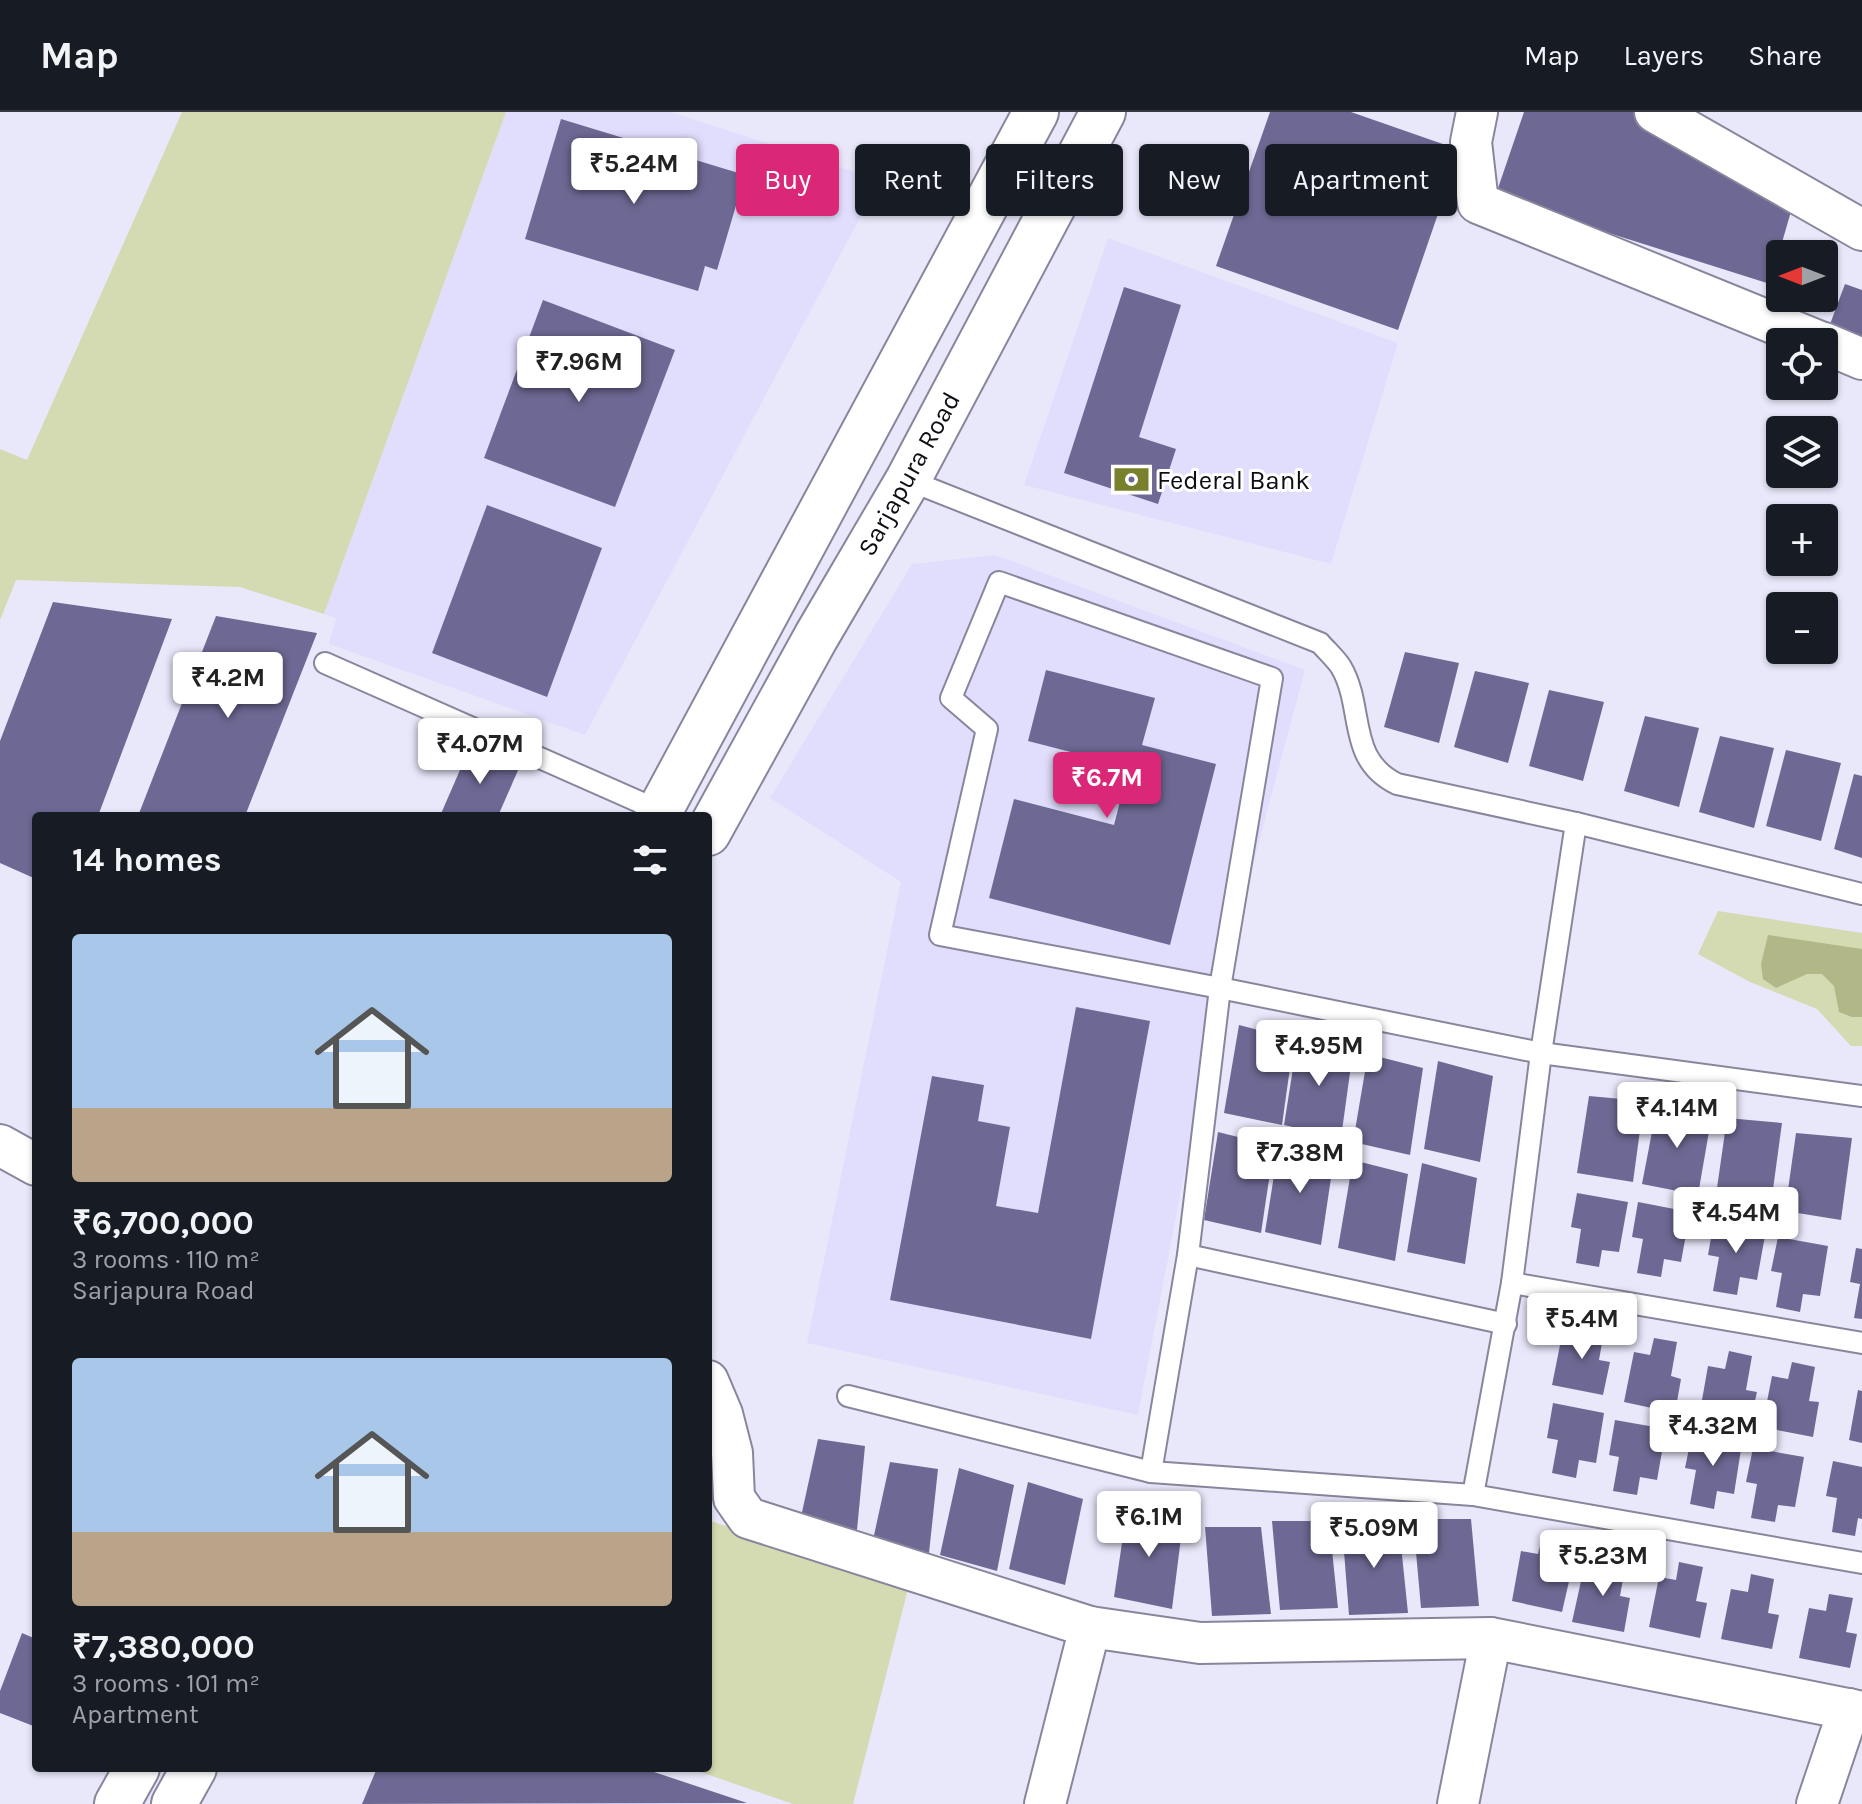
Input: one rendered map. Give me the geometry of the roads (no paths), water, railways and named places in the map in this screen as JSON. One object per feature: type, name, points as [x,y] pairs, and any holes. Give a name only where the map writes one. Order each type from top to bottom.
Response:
[{"type":"main road","points":[[660,812],[1036,112]]},
{"type":"main road","name":"Sarjapura Road","points":[[712,826],[816,637],[908,480],[1103,112]]},
{"type":"main road","points":[[117,1804],[135,1772]]},
{"type":"main road","points":[[174,1804],[192,1772]]},
{"type":"street","points":[[1477,112],[1471,142],[1478,203],[1785,328]]},
{"type":"street","points":[[1655,112],[1862,230]]},
{"type":"street","points":[[1838,349],[1862,359]]},
{"type":"street","points":[[0,1145],[32,1163]]},
{"type":"street","points":[[712,1390],[732,1453],[734,1498],[748,1518],[1090,1627],[1200,1643],[1491,1638],[1855,1711],[1817,1804]]},
{"type":"street","points":[[1045,1804],[1090,1627]]},
{"type":"street","points":[[1458,1804],[1491,1638]]},
{"type":"lane","points":[[908,480],[1320,643],[1342,668],[1359,737],[1370,763],[1381,776],[1397,784],[1576,823],[1862,894]]},
{"type":"lane","points":[[1151,1472],[1188,1255],[1220,988],[1272,678],[999,582],[951,698],[987,729],[940,935],[1220,988],[1541,1053],[1862,1096]]},
{"type":"lane","points":[[325,663],[655,812]]},
{"type":"lane","points":[[1473,1495],[1506,1324],[1541,1053],[1576,823]]},
{"type":"lane","points":[[1188,1255],[1506,1324]]},
{"type":"lane","points":[[1512,1283],[1862,1343]]},
{"type":"lane","points":[[848,1396],[1151,1472],[1473,1495],[1862,1563]]},
{"type":"place","name":"Federal Bank","points":[[1131,480]]}]
